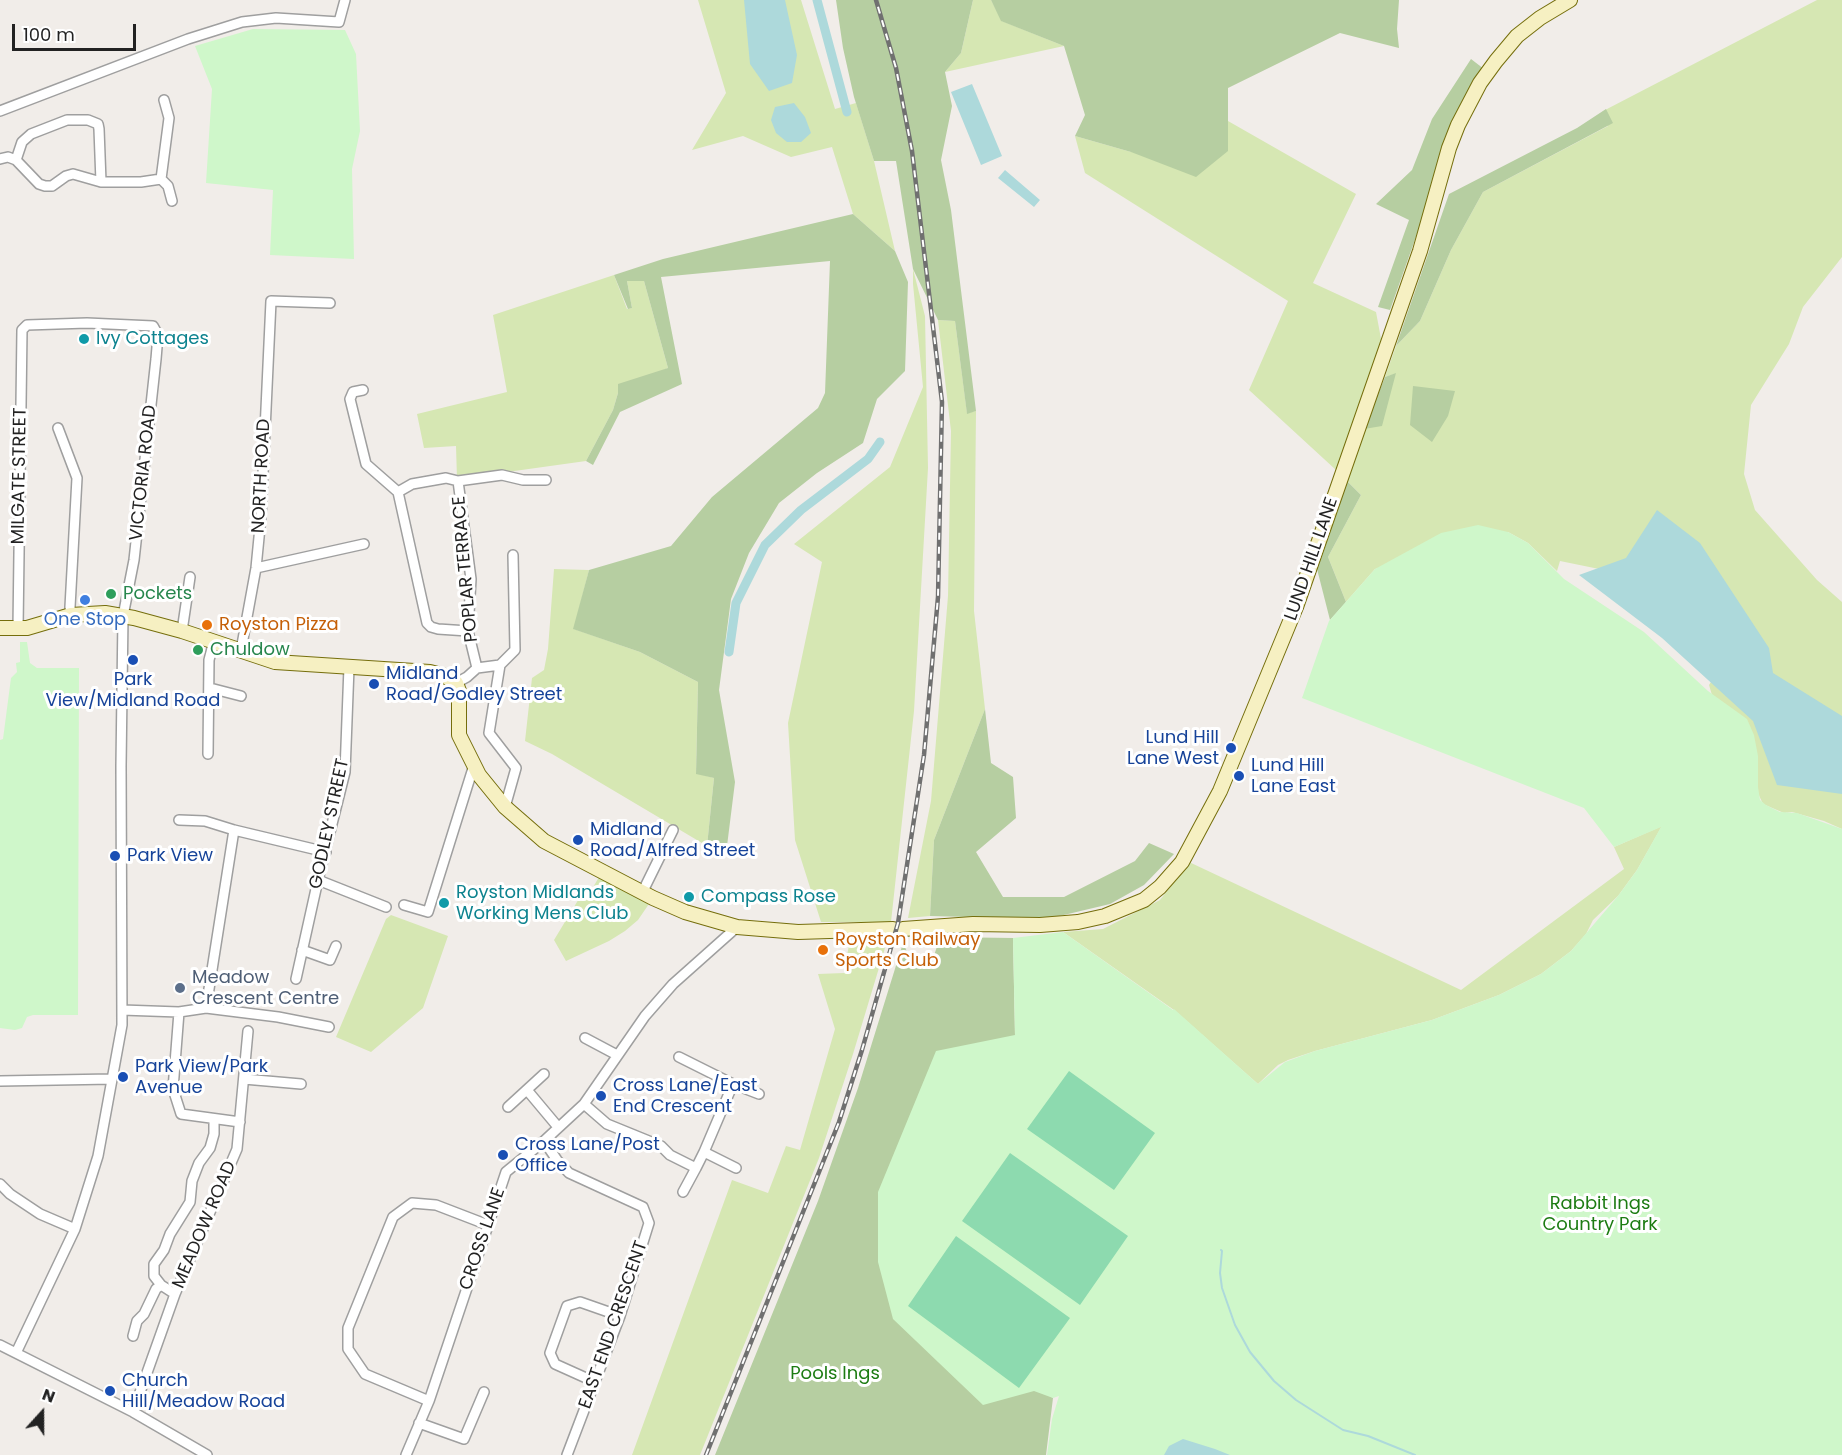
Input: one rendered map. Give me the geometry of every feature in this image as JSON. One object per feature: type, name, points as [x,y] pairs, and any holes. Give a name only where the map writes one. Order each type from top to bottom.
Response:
[{"type":"main road","name":"LUND HILL LANE","points":[[456,682],[460,701],[459,735],[479,775],[505,807],[544,841],[642,893],[685,912],[737,927],[830,933],[973,924],[1040,925],[1078,922],[1105,916],[1144,900],[1160,888],[1182,862],[1220,791],[1296,607],[1420,251],[1449,148],[1458,125],[1480,83],[1517,36],[1540,18],[1570,0]]},
{"type":"main road","points":[[0,628],[27,628],[71,615],[88,613],[123,616],[182,631],[284,664],[430,672],[456,682]]},
{"type":"street","points":[[0,111],[188,39],[242,22],[276,18],[339,21],[345,0]]},
{"type":"street","points":[[161,179],[169,118],[164,100]]},
{"type":"street","points":[[16,160],[22,142],[32,134],[67,120],[88,120],[98,124],[101,182]]},
{"type":"street","points":[[0,159],[8,157],[16,160],[45,186],[52,186],[73,174],[101,182],[141,182],[161,179]]},
{"type":"street","points":[[161,179],[168,186],[172,201]]},
{"type":"street","name":"NORTH ROAD","points":[[241,650],[256,568],[261,517],[272,302],[330,303]]},
{"type":"street","name":"VICTORIA ROAD","points":[[27,326],[87,323],[149,325],[157,330],[156,359],[134,560],[123,616]]},
{"type":"street","name":"MILGATE STREET","points":[[18,628],[22,333],[24,327],[27,326]]},
{"type":"street","points":[[363,390],[353,392],[350,399],[366,465],[398,492],[427,623],[438,629],[468,631]]},
{"type":"street","points":[[58,428],[77,478],[71,615]]},
{"type":"street","points":[[398,492],[412,484],[446,478],[458,481],[502,475],[523,480],[546,480]]},
{"type":"street","name":"POPLAR TERRACE","points":[[456,682],[467,677],[477,668],[468,631],[471,579],[458,481]]},
{"type":"street","points":[[256,568],[364,544]]},
{"type":"street","points":[[505,807],[516,768],[489,733],[500,665],[515,650],[513,555]]},
{"type":"street","points":[[182,631],[190,577]]},
{"type":"street","points":[[16,1353],[75,1229],[98,1156],[122,1024],[123,616]]},
{"type":"street","points":[[208,754],[210,660],[214,641]]},
{"type":"street","points":[[477,668],[500,665]]},
{"type":"street","name":"GODLEY STREET","points":[[296,979],[345,772],[349,667]]},
{"type":"street","points":[[210,688],[241,696]]},
{"type":"street","points":[[404,905],[428,912],[474,765]]},
{"type":"street","points":[[179,820],[205,821],[326,852]]},
{"type":"street","points":[[206,1008],[234,830]]},
{"type":"street","points":[[642,893],[673,830]]},
{"type":"street","points":[[318,880],[386,908]]},
{"type":"street","name":"CROSS LANE","points":[[406,1455],[429,1401],[506,1172],[584,1104],[645,1016],[673,984],[737,927]]},
{"type":"street","points":[[302,950],[329,964],[336,946]]},
{"type":"street","points":[[122,1010],[178,1012],[206,1008],[278,1017],[328,1027]]},
{"type":"street","points":[[178,1012],[173,1089],[181,1114],[240,1122]]},
{"type":"street","name":"MEADOW ROAD","points":[[133,1413],[175,1294],[237,1149],[248,1031]]},
{"type":"street","points":[[585,1038],[617,1055]]},
{"type":"street","points":[[679,1057],[733,1084],[759,1094]]},
{"type":"street","points":[[508,1107],[544,1074]]},
{"type":"street","points":[[0,1082],[112,1079]]},
{"type":"street","points":[[244,1079],[301,1084]]},
{"type":"street","points":[[683,1192],[704,1152],[733,1084]]},
{"type":"street","points":[[527,1090],[558,1127]]},
{"type":"street","points":[[584,1104],[608,1124],[661,1146],[670,1155],[696,1168]]},
{"type":"street","points":[[175,1294],[161,1285],[154,1276],[154,1264],[190,1202],[192,1181],[199,1163],[210,1148],[214,1134],[214,1119]]},
{"type":"street","name":"EAST END CRESCENT","points":[[544,1141],[569,1173],[643,1207],[649,1222],[620,1316],[567,1455]]},
{"type":"street","points":[[704,1152],[736,1168]]},
{"type":"street","points":[[0,1184],[10,1194],[40,1214],[75,1229]]},
{"type":"street","points":[[429,1401],[365,1374],[348,1349],[348,1328],[393,1217],[411,1203],[436,1205],[488,1225]]},
{"type":"street","points":[[133,1336],[137,1321],[144,1314],[156,1289],[161,1285]]},
{"type":"street","points":[[595,1382],[555,1364],[549,1353],[567,1306],[580,1302],[620,1316]]},
{"type":"street","points":[[0,1345],[133,1413],[207,1455]]},
{"type":"street","points":[[419,1424],[464,1439],[484,1392]]},
{"type":"green space","points":[[698,0],[801,0],[835,109],[856,103],[874,161],[895,251],[853,214],[832,147],[791,157],[743,136],[692,150],[726,93]]},
{"type":"green space","points":[[836,0],[973,0],[961,53],[945,72],[952,106],[941,160],[951,210],[976,411],[967,414],[955,321],[938,320],[913,269],[896,161],[874,161],[854,97],[843,48]]},
{"type":"green space","points":[[973,0],[991,0],[1002,21],[1064,46],[945,72],[961,53]]},
{"type":"green space","points":[[991,0],[1399,0],[1397,29],[1399,48],[1340,33],[1228,88],[1228,151],[1196,177],[1131,152],[1075,136],[1085,115],[1064,46],[1001,21]]},
{"type":"green space","points":[[1817,0],[1842,0],[1842,257],[1803,307],[1789,344],[1751,405],[1744,474],[1755,510],[1817,580],[1842,602],[1842,724],[1686,620],[1644,542],[1636,556],[1604,570],[1560,561],[1557,571],[1528,543],[1508,532],[1375,569],[1346,602],[1328,557],[1361,495],[1346,480],[1364,429],[1395,374],[1385,377],[1396,346],[1420,321],[1451,250],[1483,192],[1608,126],[1602,112],[1607,109]]},
{"type":"green space","points":[[253,29],[345,30],[356,54],[360,131],[352,169],[354,259],[270,255],[273,190],[206,183],[212,89],[195,46]]},
{"type":"green space","points":[[1471,59],[1484,69],[1445,137],[1418,231],[1390,310],[1378,307],[1409,220],[1376,204],[1412,170],[1432,119]]},
{"type":"green space","points":[[1606,109],[1613,123],[1483,192],[1451,250],[1420,321],[1396,346],[1449,194],[1577,128]]},
{"type":"green space","points":[[1228,121],[1356,194],[1313,283],[1376,312],[1382,344],[1336,470],[1249,390],[1288,301],[1085,173],[1075,136],[1131,152],[1228,151]]},
{"type":"green space","points":[[853,214],[895,251],[908,282],[905,371],[877,399],[863,443],[817,473],[779,503],[749,553],[731,599],[719,690],[735,782],[726,854],[707,846],[714,778],[696,774],[698,682],[640,652],[573,629],[589,570],[671,546],[712,497],[818,408],[825,393],[830,261],[661,277],[682,384],[620,412],[593,465],[586,461],[613,410],[618,384],[668,368],[644,281],[627,281],[632,308],[628,309],[614,275],[663,259]]},
{"type":"green space","points":[[913,269],[925,316],[928,468],[914,711],[891,922],[821,922],[795,840],[788,723],[822,562],[794,544],[890,467],[923,387]]},
{"type":"green space","points":[[614,275],[627,309],[632,308],[627,281],[644,281],[668,368],[618,393],[613,410],[586,461],[457,479],[456,446],[424,448],[417,414],[507,392],[493,315]]},
{"type":"green space","points":[[938,320],[955,321],[967,413],[976,411],[974,611],[985,709],[934,840],[930,916],[908,918],[931,801],[948,596],[951,431]]},
{"type":"green space","points":[[1396,373],[1382,426],[1364,429],[1385,377]]},
{"type":"green space","points":[[1413,386],[1455,391],[1448,416],[1432,442],[1410,425]]},
{"type":"green space","points":[[1346,480],[1361,495],[1328,557],[1346,602],[1330,620],[1316,565]]},
{"type":"green space","name":"Rabbit Ings Country Park","points":[[1478,525],[1508,532],[1528,543],[1564,579],[1644,632],[1708,691],[1747,719],[1754,735],[1758,756],[1760,800],[1780,812],[1797,813],[1842,829],[1842,1455],[1047,1455],[1052,1419],[1059,1396],[1053,1398],[1034,1391],[983,1405],[893,1319],[878,1262],[878,1192],[936,1051],[1015,1035],[1013,938],[1063,932],[1174,1009],[1258,1084],[1285,1062],[1315,1051],[1432,1020],[1499,995],[1541,974],[1571,951],[1618,896],[1637,870],[1661,827],[1614,847],[1584,808],[1302,698],[1329,621],[1375,569],[1441,533]]},
{"type":"green space","points":[[554,569],[589,570],[574,629],[640,652],[698,682],[696,773],[714,778],[707,846],[552,754],[525,741],[532,678],[544,670],[548,649]]},
{"type":"green space","points":[[20,642],[27,642],[30,663],[37,668],[79,668],[78,1015],[33,1015],[27,1017],[22,1028],[15,1030],[0,1028],[0,740],[3,739],[11,678],[17,672],[16,663],[20,662]]},
{"type":"green space","points":[[1713,679],[1842,786],[1842,829],[1792,812],[1784,813],[1763,804],[1712,695],[1709,685]]},
{"type":"green space","points":[[985,709],[991,763],[1013,777],[1016,818],[976,852],[1003,897],[1064,897],[1135,861],[1149,843],[1174,854],[1144,885],[1110,904],[1047,919],[930,916],[934,840]]},
{"type":"green space","points":[[1662,826],[1637,870],[1618,896],[1593,920],[1586,934],[1571,951],[1541,974],[1499,995],[1432,1020],[1288,1060],[1278,1065],[1258,1084],[1174,1010],[1063,932],[1103,929],[1160,900],[1189,862],[1461,990],[1624,869],[1614,847]]},
{"type":"green space","points":[[602,872],[653,898],[638,920],[625,931],[566,961],[554,940],[583,892],[589,894]]},
{"type":"green space","points":[[391,915],[448,936],[423,1008],[371,1052],[336,1037],[386,919]]},
{"type":"green space","name":"Pools Ings","points":[[940,937],[1013,938],[1015,1036],[1039,1390],[1053,1398],[1046,1455],[715,1455],[818,1201],[858,1088],[903,943],[911,960],[931,965]]},
{"type":"green space","points":[[888,938],[819,1158],[700,1455],[632,1455],[732,1180],[768,1193],[786,1146],[800,1150],[835,1029],[818,974],[844,973],[850,939]]},
{"type":"green space","points":[[1069,1071],[1155,1133],[1114,1190],[1027,1129]]},
{"type":"green space","points":[[1010,1153],[1128,1236],[1080,1305],[962,1221]]},
{"type":"green space","points":[[956,1236],[1070,1318],[1019,1388],[908,1306]]},
{"type":"water","points":[[744,0],[785,0],[797,55],[792,83],[769,91],[750,64]]},
{"type":"water","points":[[972,84],[1002,156],[981,165],[951,92]]},
{"type":"water","points":[[794,103],[805,117],[811,133],[801,142],[787,142],[776,133],[771,120],[775,107]]},
{"type":"water","points":[[1005,170],[1040,200],[1034,207],[998,178]]},
{"type":"water","points":[[1657,510],[1700,543],[1769,648],[1773,673],[1842,716],[1842,794],[1777,785],[1753,721],[1662,638],[1579,575],[1626,558]]},
{"type":"water","points":[[1183,1439],[1230,1455],[1164,1455],[1169,1446]]},
{"type":"waterway","points":[[817,0],[847,112]]},
{"type":"waterway","points":[[729,652],[736,603],[765,545],[801,510],[868,459],[880,442]]},
{"type":"waterway","points":[[1221,1250],[1222,1288],[1235,1325],[1250,1352],[1274,1381],[1296,1400],[1343,1430],[1368,1436],[1415,1455]]},
{"type":"railway","points":[[706,1455],[839,1122],[862,1050],[898,923],[924,755],[938,597],[942,402],[912,151],[896,68],[876,0]]},
{"type":"place","name":"Ivy Cottages","points":[[84,339]]},
{"type":"place","name":"Pockets","points":[[111,594]]},
{"type":"place","name":"One Stop","points":[[85,600]]},
{"type":"place","name":"Royston Pizza","points":[[207,625]]},
{"type":"place","name":"Chuldow","points":[[198,650]]},
{"type":"place","name":"Park View/Midland Road","points":[[133,660]]},
{"type":"place","name":"Midland Road/Godley Street","points":[[374,684]]},
{"type":"place","name":"Lund Hill Lane West","points":[[1231,748]]},
{"type":"place","name":"Lund Hill Lane East","points":[[1239,776]]},
{"type":"place","name":"Midland Road/Alfred Street","points":[[578,840]]},
{"type":"place","name":"Park View","points":[[115,856]]},
{"type":"place","name":"Compass Rose","points":[[689,897]]},
{"type":"place","name":"Royston Midlands Working Mens Club","points":[[444,903]]},
{"type":"place","name":"Royston Railway Sports Club","points":[[823,950]]},
{"type":"place","name":"Meadow Crescent Centre","points":[[180,988]]},
{"type":"place","name":"Park View/Park Avenue","points":[[123,1077]]},
{"type":"place","name":"Cross Lane/East End Crescent","points":[[601,1096]]},
{"type":"place","name":"Cross Lane/Post Office","points":[[503,1155]]},
{"type":"place","name":"Church Hill/Meadow Road","points":[[110,1391]]}]
